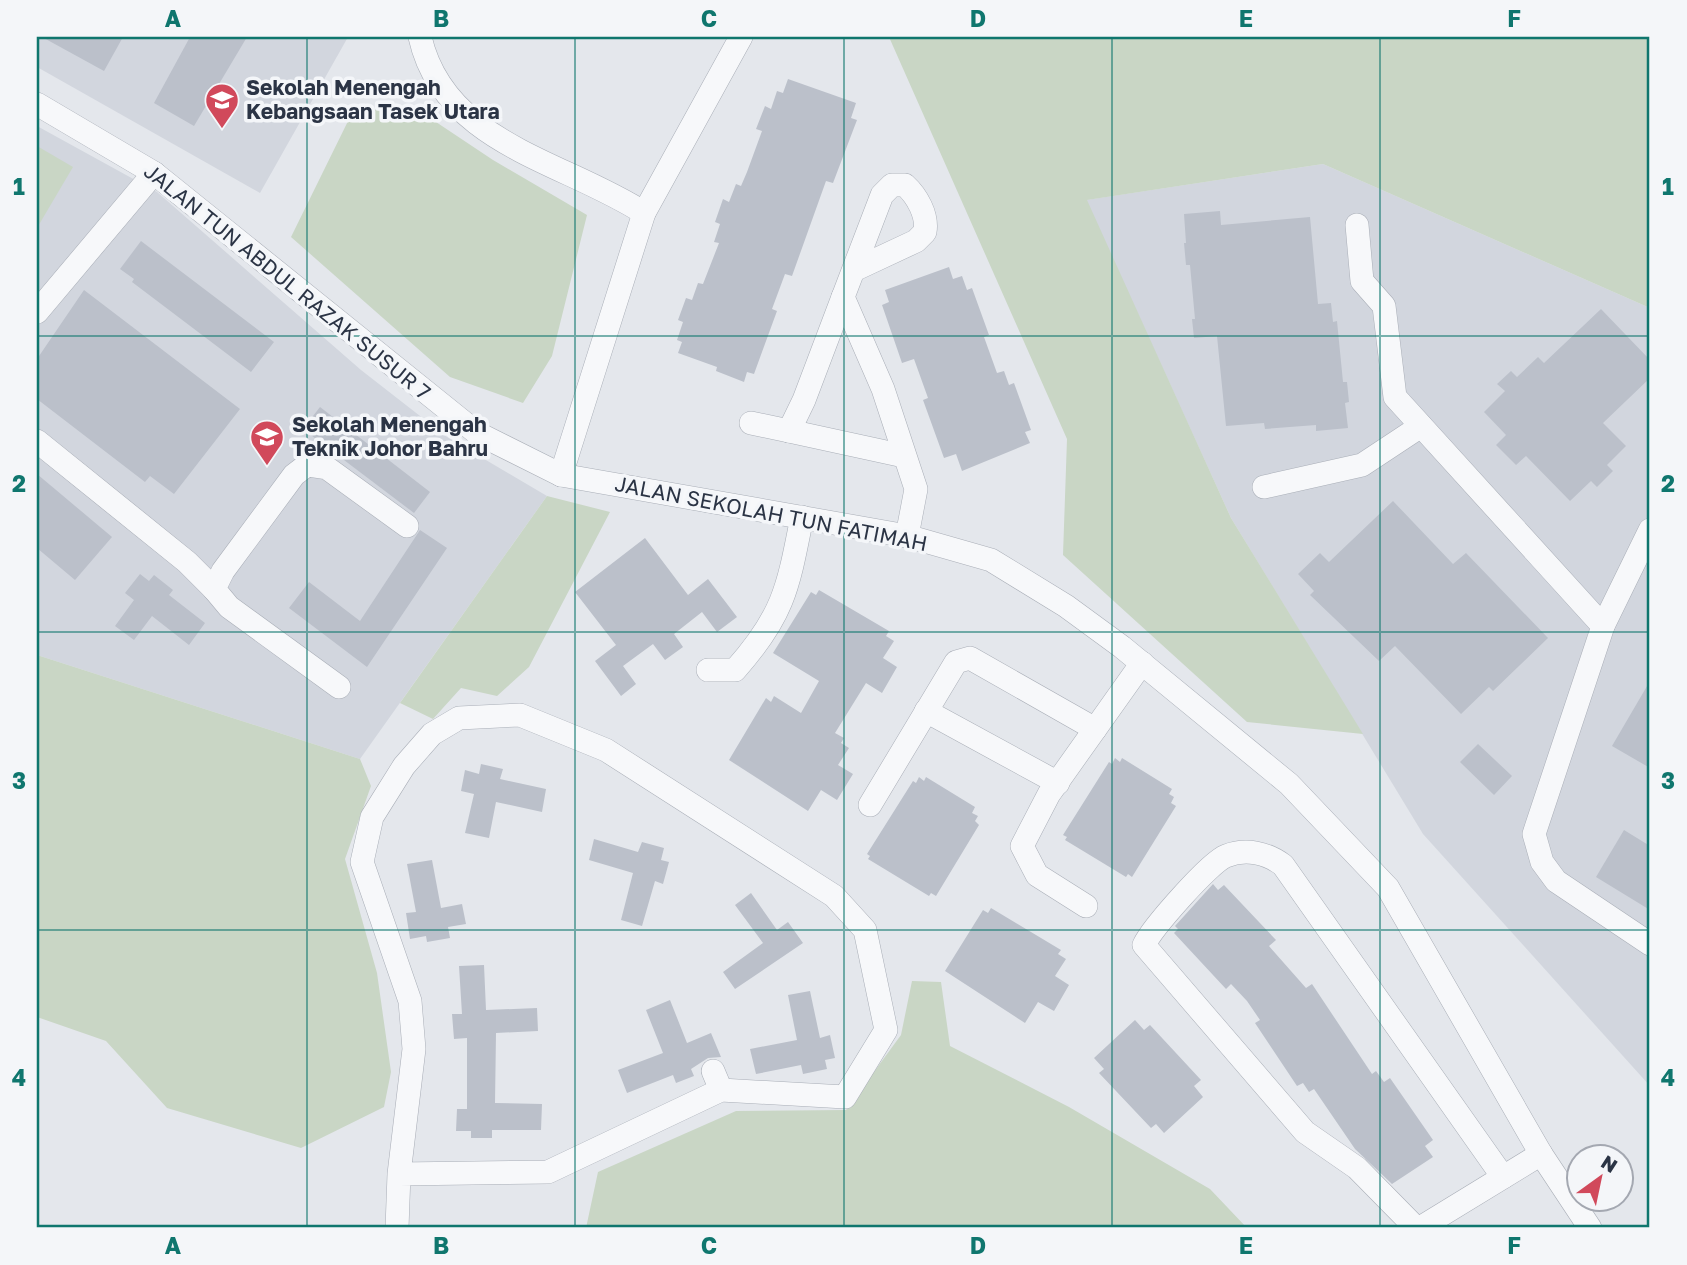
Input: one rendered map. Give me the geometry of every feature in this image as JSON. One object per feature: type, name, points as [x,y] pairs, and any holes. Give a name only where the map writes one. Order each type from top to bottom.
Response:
[{"type":"street","points":[[420,37],[423,51],[447,97],[472,122],[520,149],[620,197],[644,213]]},
{"type":"street","points":[[561,475],[644,213],[741,37]]},
{"type":"street","name":"JALAN TUN ABDUL RAZAK SUSUR 7","points":[[37,104],[154,173],[477,433],[561,475]]},
{"type":"street","points":[[37,312],[154,173]]},
{"type":"street","points":[[1357,225],[1362,281],[1384,306],[1395,397],[1603,626]]},
{"type":"street","points":[[789,431],[804,400],[854,270]]},
{"type":"street","points":[[844,297],[883,389],[916,489],[907,536]]},
{"type":"street","points":[[751,424],[904,456]]},
{"type":"street","points":[[1264,487],[1362,465],[1421,425]]},
{"type":"street","points":[[37,441],[187,562],[229,607],[339,687]]},
{"type":"street","points":[[214,589],[223,571],[294,475],[307,465],[327,468],[407,526]]},
{"type":"street","name":"JALAN SEKOLAH TUN FATIMAH","points":[[561,475],[907,536],[991,561],[1066,606],[1142,663],[1289,784],[1388,888],[1541,1154],[1590,1228]]},
{"type":"street","points":[[708,670],[735,670],[775,620],[789,580],[802,517]]},
{"type":"street","points":[[1650,530],[1603,626],[1534,834],[1542,862],[1556,881],[1650,944]]},
{"type":"street","points":[[870,805],[956,662],[970,658],[1096,729]]},
{"type":"street","points":[[1086,906],[1037,875],[1022,846],[1058,783],[1142,663]]},
{"type":"street","points":[[926,711],[1058,783]]},
{"type":"street","points":[[397,1228],[399,1174],[414,1049],[410,1001],[362,862],[372,817],[404,766],[432,734],[459,718],[520,715],[606,750],[834,896],[865,930],[886,1030],[845,1097],[717,1080],[548,1172],[399,1174]]},
{"type":"street","points":[[1503,1177],[1283,865],[1270,855],[1248,852],[1224,856],[1153,927],[1144,945],[1305,1132],[1357,1168],[1418,1228],[1503,1177],[1541,1154]]},
{"type":"shaded area","name":"Sekolah Menengah Kebangsaan Tasek Utara","points":[[37,37],[348,37],[260,193],[37,67]]},
{"type":"shaded area","name":"Sekolah Menengah Teknik Johor Bahru","points":[[37,126],[157,192],[361,370],[447,437],[547,496],[360,759],[37,655]]},
{"type":"shaded area","points":[[1323,164],[1650,308],[1650,1086],[1423,834],[1231,518],[1086,200]]},
{"type":"green space","points":[[889,37],[1650,37],[1650,308],[1323,164],[1087,200],[1231,518],[1363,734],[1247,722],[1063,555],[1067,439]]},
{"type":"green space","points":[[409,104],[493,160],[587,215],[552,356],[523,403],[450,377],[291,237],[352,113]]},
{"type":"green space","points":[[37,146],[73,167],[37,228]]},
{"type":"green space","points":[[547,496],[610,512],[529,667],[497,696],[461,688],[433,719],[400,703]]},
{"type":"green space","points":[[37,655],[360,759],[371,786],[345,859],[377,973],[391,1072],[384,1107],[301,1148],[167,1108],[106,1041],[37,1017]]},
{"type":"green space","points":[[912,981],[941,982],[950,1046],[1069,1107],[1210,1189],[1247,1228],[586,1228],[598,1172],[736,1111],[846,1110],[901,1035]]},
{"type":"building","points":[[42,37],[123,37],[104,71]]},
{"type":"building","points":[[190,37],[247,37],[194,126],[154,103]]},
{"type":"building","points":[[788,79],[856,103],[851,118],[857,120],[833,183],[826,181],[792,276],[785,274],[772,309],[777,311],[754,374],[747,372],[744,382],[716,371],[717,367],[678,353],[682,342],[677,340],[683,322],[678,320],[686,298],[692,300],[698,283],[703,284],[719,243],[714,242],[720,224],[715,222],[723,199],[729,202],[736,184],[741,186],[762,131],[756,129],[765,106],[771,109],[777,91],[783,93]]},
{"type":"building","points":[[1220,211],[1221,225],[1310,217],[1318,304],[1331,303],[1333,322],[1337,321],[1343,382],[1347,382],[1349,402],[1345,403],[1348,428],[1316,431],[1316,425],[1265,429],[1264,423],[1226,426],[1217,336],[1194,338],[1190,265],[1186,265],[1184,243],[1184,214]]},
{"type":"building","points":[[141,241],[274,342],[251,372],[132,282],[134,279],[120,269]]},
{"type":"building","points":[[949,267],[953,279],[962,276],[967,290],[972,288],[989,335],[984,337],[997,373],[1004,371],[1009,385],[1014,383],[1031,430],[1025,432],[1030,443],[962,471],[956,454],[944,458],[923,400],[928,398],[914,359],[902,363],[882,305],[889,302],[885,290]]},
{"type":"building","points":[[84,290],[240,409],[174,494],[150,476],[145,482],[37,399],[37,359]]},
{"type":"building","points":[[1601,309],[1650,360],[1650,378],[1603,423],[1626,446],[1607,465],[1613,471],[1597,487],[1591,481],[1570,501],[1526,456],[1516,465],[1496,445],[1506,435],[1484,412],[1505,391],[1497,384],[1511,371],[1517,377],[1538,357],[1544,363]]},
{"type":"building","points":[[320,407],[430,492],[414,513],[303,429]]},
{"type":"building","points":[[37,474],[112,537],[75,580],[37,548]]},
{"type":"building","points":[[1393,501],[1453,564],[1466,553],[1548,638],[1493,691],[1489,687],[1461,714],[1395,646],[1379,661],[1310,595],[1314,591],[1298,574],[1320,553],[1329,562]]},
{"type":"building","points":[[420,530],[447,548],[367,667],[289,608],[309,582],[360,621]]},
{"type":"building","points":[[645,538],[688,595],[708,579],[737,617],[717,632],[702,612],[674,634],[683,647],[665,660],[653,644],[623,666],[636,684],[621,696],[595,661],[616,645],[575,592]]},
{"type":"building","points":[[140,574],[149,581],[154,575],[173,590],[169,595],[205,623],[189,645],[152,616],[134,640],[115,626],[134,600],[125,593]]},
{"type":"building","points":[[819,590],[889,631],[886,636],[894,641],[883,658],[897,667],[882,693],[866,683],[835,733],[844,738],[841,743],[849,748],[838,765],[853,774],[837,800],[821,790],[808,811],[729,760],[766,698],[771,702],[774,696],[801,713],[819,681],[773,653],[811,592],[816,595]]},
{"type":"building","points":[[1650,681],[1650,768],[1612,746]]},
{"type":"building","points":[[1478,744],[1512,776],[1494,795],[1460,762]]},
{"type":"building","points":[[1115,758],[1120,762],[1122,758],[1172,789],[1169,794],[1174,797],[1171,803],[1176,806],[1132,877],[1128,874],[1126,877],[1065,840],[1067,837],[1063,835],[1109,762],[1112,764]]},
{"type":"building","points":[[481,764],[503,769],[500,779],[546,789],[542,812],[496,802],[489,838],[465,833],[474,794],[461,791],[465,770],[479,774]]},
{"type":"building","points":[[919,777],[924,781],[926,777],[975,807],[972,813],[978,816],[975,821],[979,825],[936,896],[931,893],[929,896],[868,859],[870,856],[867,854],[913,781],[916,783]]},
{"type":"building","points":[[1624,830],[1650,846],[1650,910],[1596,877]]},
{"type":"building","points":[[594,839],[638,852],[642,842],[664,848],[661,860],[669,862],[663,884],[655,881],[642,926],[621,920],[633,873],[589,860]]},
{"type":"building","points":[[432,860],[441,908],[462,904],[466,924],[448,927],[450,938],[427,942],[426,936],[410,939],[406,913],[416,912],[407,864]]},
{"type":"building","points":[[1213,884],[1218,890],[1224,885],[1276,940],[1269,946],[1306,988],[1312,984],[1372,1074],[1376,1071],[1384,1082],[1390,1078],[1433,1140],[1425,1146],[1433,1157],[1392,1184],[1355,1149],[1314,1089],[1309,1092],[1303,1083],[1297,1086],[1255,1023],[1260,1020],[1247,1001],[1231,984],[1226,989],[1174,933],[1178,929],[1175,926]]},
{"type":"building","points":[[751,893],[777,930],[788,922],[803,943],[735,989],[723,972],[763,943],[735,905]]},
{"type":"building","points":[[991,908],[1061,950],[1058,954],[1066,959],[1055,976],[1069,985],[1054,1011],[1038,1002],[1025,1023],[945,971],[983,910],[988,913]]},
{"type":"building","points":[[484,965],[486,1010],[537,1008],[538,1031],[496,1033],[495,1103],[542,1104],[541,1130],[492,1130],[492,1138],[471,1138],[471,1131],[456,1131],[457,1109],[467,1109],[467,1038],[454,1039],[452,1014],[462,1014],[459,966]]},
{"type":"building","points":[[810,991],[820,1038],[830,1035],[835,1058],[825,1060],[827,1069],[803,1074],[801,1065],[756,1074],[750,1049],[797,1040],[788,995]]},
{"type":"building","points":[[670,1000],[687,1043],[711,1033],[721,1057],[708,1058],[691,1069],[694,1076],[676,1083],[673,1075],[627,1093],[618,1070],[663,1053],[646,1010]]},
{"type":"building","points":[[1135,1020],[1144,1030],[1150,1025],[1201,1080],[1194,1086],[1203,1097],[1164,1133],[1156,1124],[1151,1128],[1099,1073],[1104,1069],[1094,1058]]},
{"type":"place","name":"Sekolah Menengah Kebangsaan Tasek Utara","points":[[222,130]]},
{"type":"place","name":"Sekolah Menengah Teknik Johor Bahru","points":[[267,467]]}]
